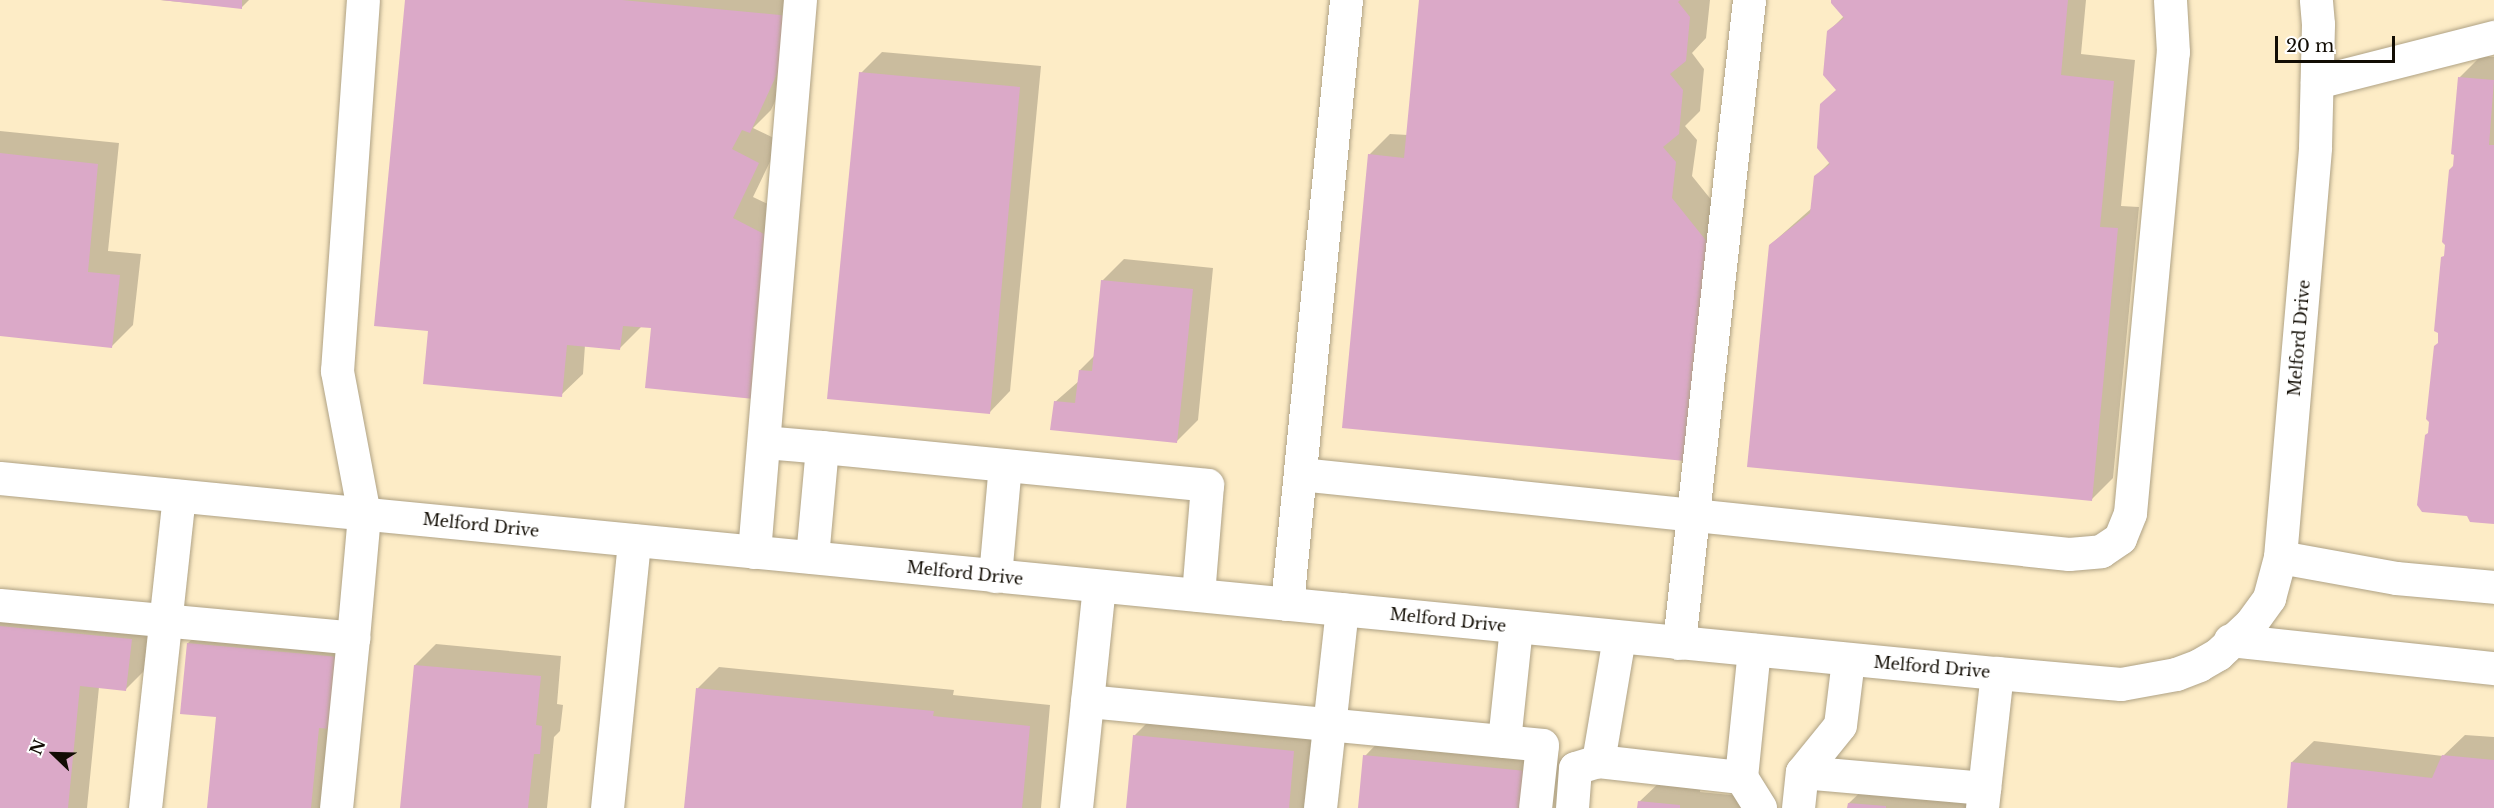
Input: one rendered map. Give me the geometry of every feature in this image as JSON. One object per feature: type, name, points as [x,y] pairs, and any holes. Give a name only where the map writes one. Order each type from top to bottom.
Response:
[{"type":"street","points":[[336,808],[364,514],[337,371],[363,0]]},
{"type":"street","points":[[754,552],[800,0]]},
{"type":"street","points":[[1287,604],[1346,0]]},
{"type":"street","points":[[1679,643],[1695,515],[1749,0]]},
{"type":"street","points":[[1300,474],[2069,554],[2101,551],[2120,538],[2130,513],[2173,52],[2170,0]]},
{"type":"street","name":"Melford Drive","points":[[0,478],[1848,660],[2121,684],[2176,674],[2218,654],[2230,640],[2251,623],[2269,598],[2280,557],[2315,147],[2316,0]]},
{"type":"street","points":[[2317,82],[2494,37]]},
{"type":"street","points":[[764,442],[1206,485],[1198,595]]},
{"type":"street","points":[[812,558],[822,447]]},
{"type":"street","points":[[995,576],[1005,465]]},
{"type":"street","points":[[145,808],[179,496]]},
{"type":"street","points":[[607,808],[634,540]]},
{"type":"street","points":[[2280,557],[2396,578],[2494,587]]},
{"type":"street","points":[[1076,808],[1099,586]]},
{"type":"street","points":[[0,605],[353,638]]},
{"type":"street","points":[[1320,808],[1342,609]]},
{"type":"street","points":[[1504,741],[1516,627]]},
{"type":"street","points":[[1598,761],[1619,637]]},
{"type":"street","points":[[2230,640],[2494,668]]},
{"type":"street","points":[[1754,650],[1741,777],[1760,808]]},
{"type":"street","points":[[1798,808],[1802,772],[1840,725],[1848,660]]},
{"type":"street","points":[[1802,772],[1983,798],[1997,673]]},
{"type":"street","points":[[1088,700],[1542,745],[1535,808]]},
{"type":"street","points":[[1572,808],[1575,768],[1598,761],[1741,777]]},
{"type":"shaded area","points":[[0,0],[2494,0],[2494,808],[0,808]]},
{"type":"building","points":[[161,0],[242,0],[242,9]]},
{"type":"building","points":[[405,0],[622,0],[790,16],[787,52],[750,133],[742,130],[732,149],[759,163],[733,218],[770,237],[754,399],[645,388],[651,328],[623,326],[620,350],[567,345],[562,397],[423,384],[428,331],[374,326]]},
{"type":"building","points":[[1419,0],[1680,0],[1678,2],[1690,17],[1686,61],[1670,74],[1683,90],[1679,134],[1663,147],[1676,162],[1672,198],[1708,243],[1685,461],[1342,428],[1368,154],[1404,158]]},
{"type":"building","points":[[1831,0],[2068,0],[2061,75],[2114,81],[2100,227],[2118,228],[2092,501],[1747,467],[1769,245],[1810,213],[1814,176],[1830,164],[1817,148],[1820,104],[1836,90],[1823,75],[1827,31],[1844,18]]},
{"type":"building","points":[[859,72],[1020,87],[990,414],[827,399]]},
{"type":"building","points":[[2458,77],[2494,80],[2489,145],[2494,145],[2494,524],[2470,522],[2467,516],[2422,512],[2417,505],[2425,435],[2428,433],[2429,422],[2426,419],[2434,346],[2438,343],[2438,333],[2434,331],[2441,257],[2444,256],[2445,245],[2442,242],[2449,170],[2453,166],[2454,155],[2451,154]]},
{"type":"building","points":[[0,153],[98,164],[88,272],[120,275],[112,348],[0,336]]},
{"type":"building","points":[[1101,280],[1193,289],[1177,443],[1050,430],[1054,401],[1075,403],[1079,370],[1092,371]]},
{"type":"building","points":[[0,626],[132,639],[126,691],[80,686],[68,808],[0,808]]},
{"type":"building","points":[[187,643],[339,657],[332,729],[319,728],[311,808],[207,808],[216,717],[180,714]]},
{"type":"building","points":[[414,665],[541,676],[536,725],[542,726],[540,754],[534,754],[528,808],[400,808]]},
{"type":"building","points":[[696,688],[934,711],[933,716],[1030,726],[1022,808],[684,808]]},
{"type":"building","points":[[1133,735],[1294,751],[1289,808],[1126,808]]},
{"type":"building","points":[[1363,755],[1527,771],[1524,808],[1358,808]]},
{"type":"building","points":[[2442,755],[2494,760],[2494,808],[2287,808],[2291,762],[2432,778]]},
{"type":"building","points":[[1638,801],[1680,805],[1680,808],[1637,808]]},
{"type":"building","points":[[1848,803],[1886,806],[1886,808],[1847,808]]}]
